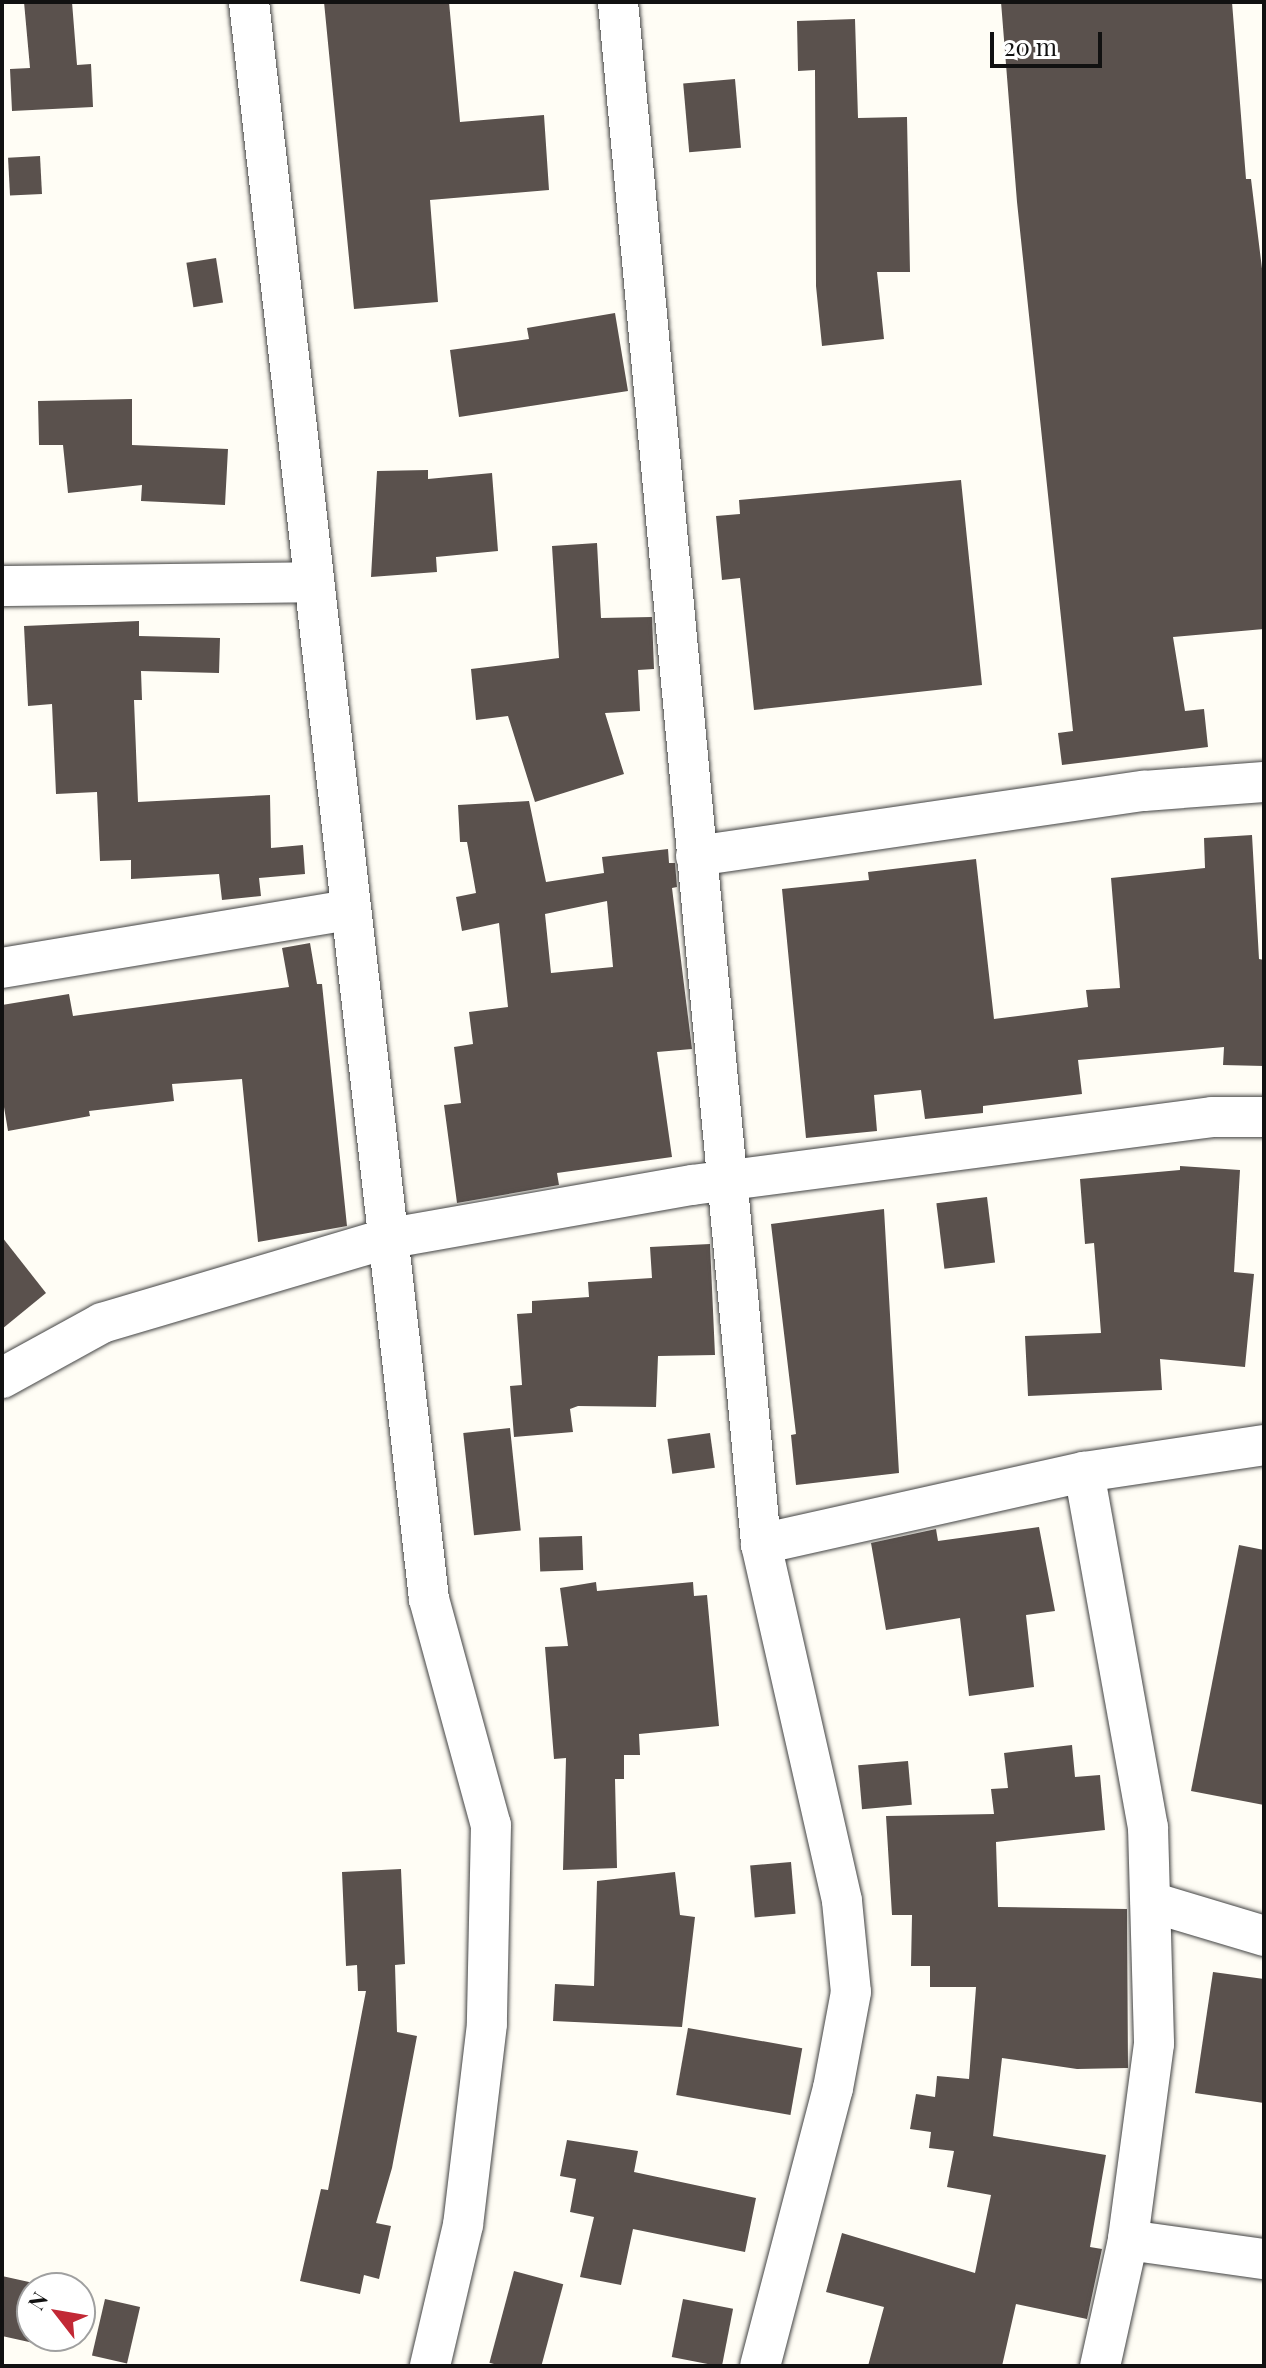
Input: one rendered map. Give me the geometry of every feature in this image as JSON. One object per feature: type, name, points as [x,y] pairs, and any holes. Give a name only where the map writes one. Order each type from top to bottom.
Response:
[{"type":"street","points":[[249,2],[385,1239],[429,1599],[491,1825],[487,2024],[463,2225],[430,2366]]},
{"type":"street","points":[[618,2],[761,1544],[842,1901],[851,1992],[833,2088],[760,2366]]},
{"type":"street","points":[[2,586],[312,582]]},
{"type":"street","points":[[696,856],[1144,791],[1264,782]]},
{"type":"street","points":[[2,968],[348,910]]},
{"type":"street","points":[[2,1378],[102,1323],[385,1239],[726,1180],[1212,1117],[1264,1117]]},
{"type":"street","points":[[761,1544],[1084,1472],[1264,1445]]},
{"type":"street","points":[[1084,1472],[1148,1827],[1154,2044],[1128,2240],[1100,2366]]},
{"type":"street","points":[[1151,1902],[1264,1936]]},
{"type":"street","points":[[1128,2240],[1264,2259]]},
{"type":"building","points":[[24,2],[72,2],[77,65],[91,64],[93,107],[12,111],[10,69],[30,68]]},
{"type":"building","points":[[324,2],[449,2],[460,122],[544,115],[549,190],[430,200],[438,302],[354,309]]},
{"type":"building","points":[[1001,2],[1232,2],[1246,179],[1251,179],[1264,285],[1264,629],[1173,637],[1185,711],[1204,709],[1208,747],[1062,765],[1058,733],[1073,731],[1017,202]]},
{"type":"building","points":[[855,19],[858,118],[907,117],[910,272],[877,272],[884,339],[822,346],[816,286],[815,70],[798,71],[797,21]]},
{"type":"building","points":[[735,79],[741,148],[689,152],[683,84]]},
{"type":"building","points":[[40,156],[42,194],[10,196],[8,158]]},
{"type":"building","points":[[216,258],[223,302],[193,307],[186,263]]},
{"type":"building","points":[[615,313],[628,391],[459,417],[450,350],[529,339],[527,328]]},
{"type":"building","points":[[132,399],[132,445],[228,449],[225,505],[141,501],[142,485],[68,493],[63,445],[39,445],[38,401]]},
{"type":"building","points":[[428,470],[428,479],[492,473],[498,551],[436,557],[437,572],[371,577],[377,471]]},
{"type":"building","points":[[961,480],[982,685],[754,710],[740,578],[722,580],[716,516],[740,514],[739,500]]},
{"type":"building","points":[[597,543],[601,618],[652,617],[654,669],[638,670],[640,711],[605,713],[624,774],[535,802],[508,716],[476,720],[471,669],[559,658],[552,546]]},
{"type":"building","points":[[139,621],[139,636],[220,638],[219,673],[141,671],[142,700],[134,700],[138,802],[270,795],[271,848],[303,845],[305,874],[259,878],[261,896],[222,900],[219,874],[131,879],[131,860],[100,861],[97,792],[56,794],[52,704],[28,706],[24,626]]},
{"type":"building","points":[[529,801],[546,882],[604,873],[602,857],[668,849],[669,863],[675,863],[677,887],[672,888],[692,1049],[657,1052],[672,1157],[557,1173],[559,1185],[457,1203],[444,1105],[461,1103],[454,1047],[473,1044],[469,1012],[508,1007],[499,923],[462,931],[456,897],[476,893],[467,842],[460,842],[458,805]],"holes":[[[607,901],[613,967],[551,973],[545,914]]]},
{"type":"building","points":[[1252,835],[1259,959],[1264,960],[1264,1066],[1223,1065],[1224,1047],[1078,1060],[1082,1094],[983,1106],[983,1113],[925,1119],[921,1090],[874,1095],[877,1131],[806,1138],[782,889],[869,880],[868,872],[976,859],[994,1019],[1088,1007],[1086,990],[1120,988],[1111,878],[1205,868],[1204,838]]},
{"type":"building","points":[[310,943],[317,984],[322,984],[347,1226],[258,1242],[242,1079],[172,1084],[174,1101],[89,1111],[90,1116],[8,1131],[2,1095],[2,1005],[69,994],[73,1016],[289,987],[282,948]]},
{"type":"building","points":[[1180,1166],[1240,1170],[1234,1272],[1254,1274],[1245,1367],[1160,1359],[1162,1390],[1028,1396],[1025,1336],[1101,1333],[1094,1243],[1085,1244],[1080,1179],[1180,1170]]},
{"type":"building","points":[[987,1197],[995,1263],[944,1269],[936,1203]]},
{"type":"building","points":[[884,1209],[899,1473],[796,1485],[791,1435],[796,1434],[771,1224]]},
{"type":"building","points":[[2,1237],[46,1293],[2,1329]]},
{"type":"building","points":[[710,1244],[715,1355],[658,1356],[656,1407],[578,1406],[570,1409],[573,1432],[514,1437],[510,1386],[522,1385],[517,1314],[532,1313],[532,1301],[589,1297],[588,1282],[652,1278],[650,1247]]},
{"type":"building","points":[[510,1428],[521,1530],[474,1535],[463,1433]]},
{"type":"building","points":[[710,1433],[715,1468],[672,1474],[667,1439]]},
{"type":"building","points":[[1039,1527],[1055,1611],[1026,1615],[1034,1687],[969,1696],[960,1618],[886,1630],[871,1543],[936,1529],[938,1541]]},
{"type":"building","points":[[582,1536],[583,1570],[540,1571],[539,1538]]},
{"type":"building","points":[[1239,1545],[1264,1550],[1264,1805],[1191,1791]]},
{"type":"building","points":[[596,1582],[597,1591],[693,1582],[694,1596],[707,1595],[719,1726],[639,1734],[640,1755],[624,1755],[624,1779],[615,1779],[617,1868],[563,1870],[566,1758],[554,1759],[545,1647],[568,1646],[560,1588]]},
{"type":"building","points":[[1072,1745],[1075,1777],[1100,1775],[1105,1830],[996,1842],[998,1907],[1127,1909],[1128,2068],[1077,2069],[1002,2058],[993,2136],[1106,2155],[1090,2247],[1102,2249],[1087,2319],[1016,2304],[1002,2366],[868,2366],[884,2307],[826,2292],[842,2233],[975,2273],[991,2195],[947,2187],[954,2151],[929,2148],[931,2132],[910,2129],[916,2094],[935,2097],[937,2076],[969,2079],[976,1987],[930,1987],[930,1966],[911,1966],[912,1915],[892,1915],[886,1816],[994,1814],[991,1789],[1008,1788],[1004,1753]]},
{"type":"building","points":[[908,1761],[912,1805],[862,1809],[858,1765]]},
{"type":"building","points":[[791,1862],[796,1914],[755,1917],[750,1866]]},
{"type":"building","points":[[401,1869],[405,1964],[395,1965],[397,2032],[417,2036],[392,2168],[376,2223],[391,2226],[379,2279],[364,2275],[360,2294],[300,2281],[321,2189],[328,2190],[366,1991],[358,1991],[357,1965],[346,1966],[342,1872]]},
{"type":"building","points":[[675,1872],[680,1915],[695,1917],[682,2027],[553,2021],[555,1984],[594,1986],[597,1881]]},
{"type":"building","points":[[1213,1972],[1264,1979],[1264,2103],[1195,2093]]},
{"type":"building","points":[[688,2028],[802,2048],[790,2115],[676,2095]]},
{"type":"building","points":[[567,2140],[638,2151],[634,2172],[756,2198],[745,2252],[633,2229],[621,2285],[580,2277],[594,2217],[570,2212],[576,2179],[560,2176]]},
{"type":"building","points":[[514,2271],[563,2284],[541,2366],[501,2366],[489,2363]]},
{"type":"building","points":[[2,2276],[16,2279],[16,2339],[2,2336]]},
{"type":"building","points":[[105,2299],[140,2307],[127,2364],[92,2356],[96,2352]]},
{"type":"building","points":[[683,2299],[733,2309],[722,2366],[672,2357]]}]
